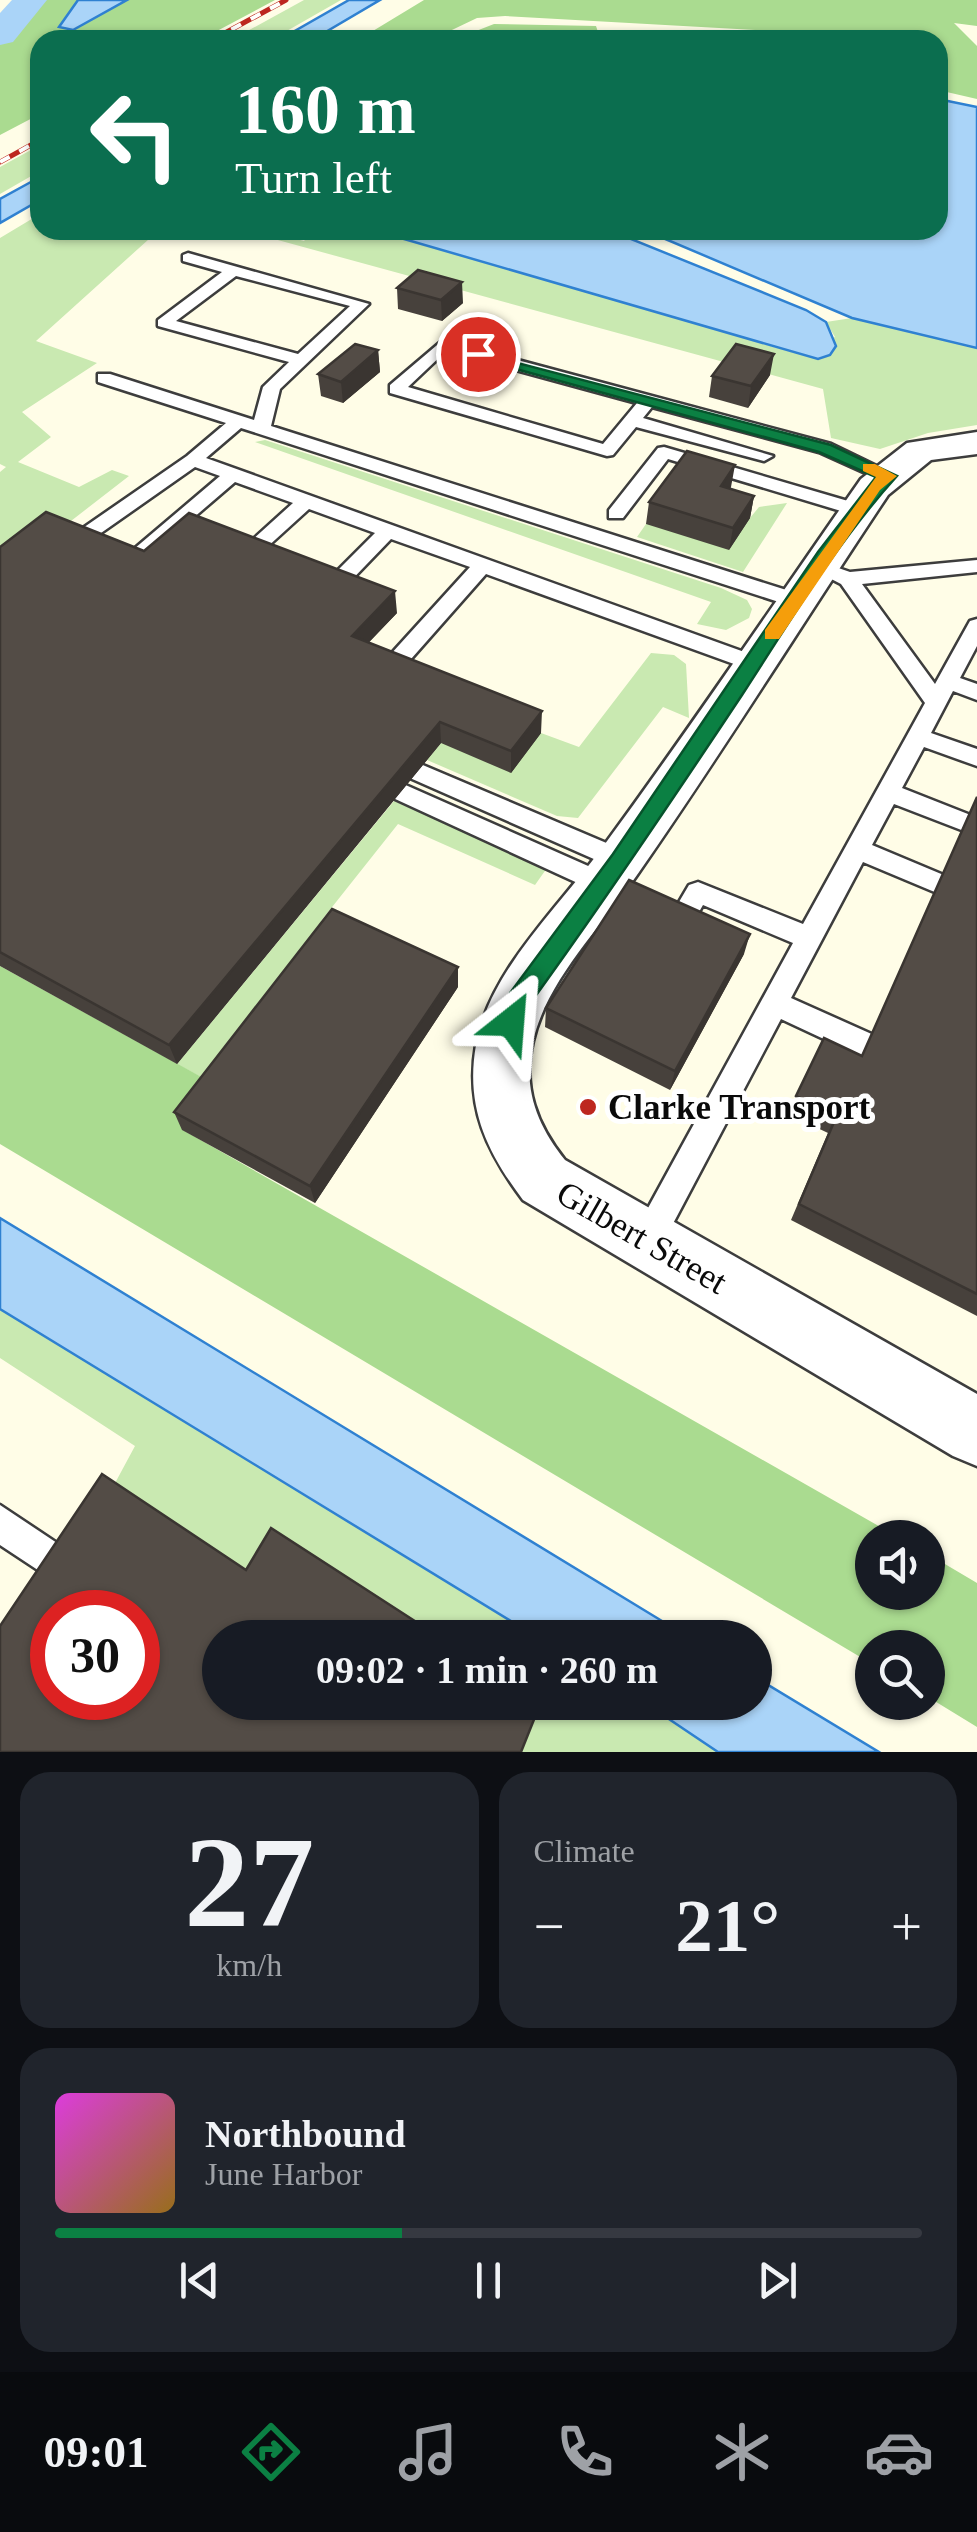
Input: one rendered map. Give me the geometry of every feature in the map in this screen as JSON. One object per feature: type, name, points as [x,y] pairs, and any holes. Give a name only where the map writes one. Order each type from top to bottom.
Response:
[{"type":"street","name":"Gilbert Street","points":[[977,443],[920,451],[873,493],[820,582],[753,662],[612,872],[518,1000],[504,1045],[503,1086],[512,1138],[544,1180],[977,1432]]},
{"type":"lane","points":[[188,258],[362,304],[272,387],[261,428]]},
{"type":"lane","points":[[234,270],[164,323],[300,360]]},
{"type":"lane","points":[[648,400],[607,450],[396,389],[443,344],[825,448],[873,493]]},
{"type":"lane","points":[[104,378],[261,428],[820,582],[977,566]]},
{"type":"lane","points":[[716,419],[728,402]]},
{"type":"lane","points":[[632,420],[764,456]]},
{"type":"lane","points":[[74,543],[240,422]]},
{"type":"lane","points":[[627,507],[664,452],[873,493]]},
{"type":"lane","points":[[192,460],[753,662]]},
{"type":"lane","points":[[128,564],[232,474]]},
{"type":"lane","points":[[247,556],[306,501]]},
{"type":"lane","points":[[332,588],[388,531]]},
{"type":"lane","points":[[388,671],[482,565]]},
{"type":"lane","points":[[820,582],[941,691],[977,692]]},
{"type":"lane","points":[[647,1240],[977,626]]},
{"type":"lane","points":[[917,736],[977,758]]},
{"type":"lane","points":[[418,772],[612,872]]},
{"type":"lane","points":[[400,792],[612,872]]},
{"type":"lane","points":[[888,792],[964,822]]},
{"type":"lane","points":[[856,849],[937,883]]},
{"type":"lane","points":[[679,924],[698,892],[809,938]]},
{"type":"lane","points":[[774,1003],[866,1045]]},
{"type":"lane","points":[[0,1523],[59,1566]]},
{"type":"green space","points":[[30,0],[78,0],[59,27],[87,23],[127,0],[275,0],[219,30],[30,30],[30,119],[0,135],[0,34]]},
{"type":"green space","points":[[304,0],[341,0],[288,30],[249,30]]},
{"type":"green space","points":[[424,0],[977,0],[977,26],[954,23],[977,46],[977,99],[948,92],[948,30],[754,30],[505,16],[477,18],[452,30],[374,30]]},
{"type":"green space","points":[[494,24],[596,26],[597,30],[479,30]]},
{"type":"green space","points":[[30,150],[30,177],[0,194],[0,167]]},
{"type":"green space","points":[[30,220],[30,240],[148,240],[36,341],[97,363],[22,412],[51,437],[18,462],[79,487],[112,470],[129,476],[0,576],[0,472],[6,467],[0,464],[0,238]]},
{"type":"green space","points":[[278,240],[407,240],[795,353],[835,337],[826,322],[852,318],[977,348],[977,425],[928,433],[880,449],[831,438],[823,389]]},
{"type":"green space","points":[[265,440],[721,588],[747,600],[752,609],[749,618],[726,630],[697,624],[711,602],[255,442]]},
{"type":"green space","points":[[787,503],[743,572],[637,537],[646,524],[750,518],[759,507]]},
{"type":"green space","points":[[651,653],[674,655],[686,664],[689,718],[663,707],[578,818],[557,816],[427,760],[441,743],[541,733],[579,747]]},
{"type":"green space","points":[[394,801],[547,868],[535,885],[398,824],[321,921],[336,929],[216,1085],[177,1064]]},
{"type":"green space","points":[[0,966],[216,1085],[183,1130],[868,1520],[855,1520],[855,1610],[945,1610],[945,1564],[977,1583],[977,1727],[945,1707],[945,1630],[855,1630],[855,1654],[0,1144]]},
{"type":"green space","points":[[0,1309],[509,1620],[381,1620],[254,1578],[114,1485],[135,1446],[0,1358]]},
{"type":"green space","points":[[529,1720],[670,1720],[718,1752],[520,1752]]},
{"type":"water","points":[[78,0],[127,0],[73,30],[59,27]]},
{"type":"water","points":[[349,0],[380,0],[329,30],[296,30]]},
{"type":"water","points":[[948,101],[977,107],[977,348],[852,318],[668,240],[948,240]]},
{"type":"water","points":[[30,182],[30,206],[0,223],[0,199]]},
{"type":"water","points":[[407,240],[634,240],[806,310],[826,322],[836,346],[830,355],[818,359]]},
{"type":"water","points":[[0,1218],[660,1620],[509,1620],[0,1309]]},
{"type":"water","points":[[772,1687],[879,1752],[718,1752],[670,1720],[772,1720]]},
{"type":"building","points":[[418,270],[462,282],[441,300],[397,288]]},
{"type":"building","points":[[355,344],[378,350],[341,382],[318,374]]},
{"type":"building","points":[[736,344],[774,354],[751,386],[712,376]]},
{"type":"building","points":[[687,451],[735,465],[721,486],[754,496],[733,528],[649,502]]},
{"type":"building","points":[[46,512],[144,551],[189,513],[395,591],[352,636],[542,711],[511,751],[440,722],[169,1045],[0,952],[0,547]]},
{"type":"building","points":[[977,797],[977,1294],[799,1204],[837,1115],[796,1096],[824,1038],[862,1056]]},
{"type":"building","points":[[629,880],[750,934],[675,1071],[546,1008]]},
{"type":"building","points":[[332,909],[458,967],[310,1186],[174,1112]]},
{"type":"building","points":[[102,1474],[246,1570],[271,1528],[413,1620],[202,1620],[202,1720],[534,1720],[521,1752],[0,1752],[0,1626]]},
{"type":"waterway","points":[[0,34],[30,0]]},
{"type":"railway","points":[[230,30],[286,0]]},
{"type":"railway","points":[[0,162],[30,146]]},
{"type":"slow traffic","points":[[772,635],[874,487],[888,476],[869,467]]},
{"type":"place","name":"Clarke Transport","points":[[588,1107]]},
{"type":"route","points":[[478,354],[825,448],[888,476],[874,487],[825,556],[621,860],[518,1000],[511,1022]]}]
